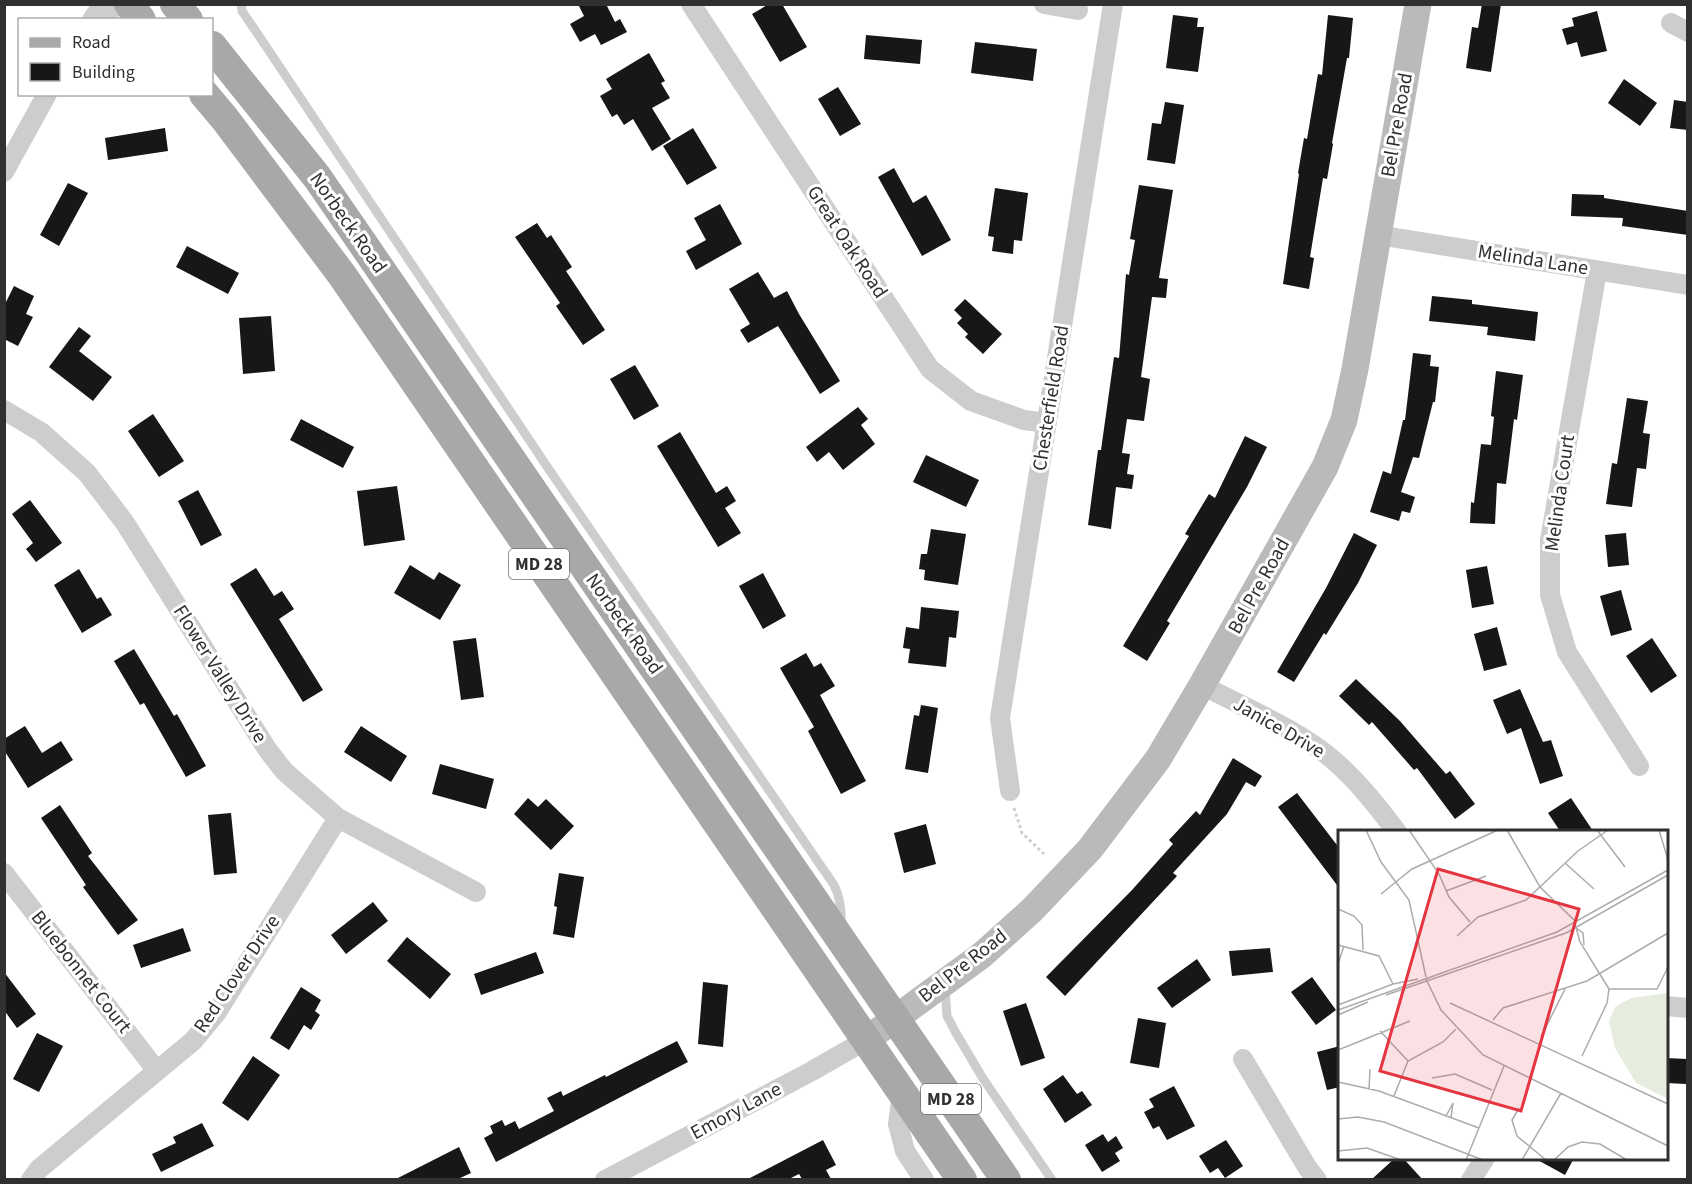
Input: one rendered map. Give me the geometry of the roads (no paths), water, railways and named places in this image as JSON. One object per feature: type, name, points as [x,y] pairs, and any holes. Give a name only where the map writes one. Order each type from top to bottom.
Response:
[{"type":"main road","points":[[127,4],[139,18]]},
{"type":"main road","points":[[175,4],[186,18]]},
{"type":"main road","name":"Bel Pre Road","points":[[866,1040],[982,955],[1032,910],[1090,849],[1158,759],[1325,467],[1344,420],[1355,369],[1418,4]]},
{"type":"main road","name":"Norbeck Road","points":[[213,47],[317,177],[1006,1179]]},
{"type":"main road","name":"Norbeck Road","points":[[206,96],[342,275],[962,1179]]},
{"type":"street","points":[[93,18],[96,14],[127,4]]},
{"type":"street","name":"Great Oak Road","points":[[691,4],[930,369],[971,401],[1024,420],[1047,423]]},
{"type":"street","points":[[1044,4],[1078,10]]},
{"type":"street","name":"Chesterfield Road","points":[[1010,791],[1000,718],[1113,4]]},
{"type":"street","points":[[4,172],[46,96]]},
{"type":"street","name":"Melinda Lane","points":[[1378,235],[1688,285]]},
{"type":"street","name":"Melinda Court","points":[[1597,271],[1550,540],[1550,595],[1567,652],[1639,766]]},
{"type":"street","name":"Flower Valley Drive","points":[[4,410],[41,432],[87,473],[125,523],[267,749],[284,771],[338,818],[476,892]]},
{"type":"street","name":"Janice Drive","points":[[1202,685],[1299,736],[1331,758],[1370,796],[1396,830]]},
{"type":"street","name":"Red Clover Drive","points":[[31,1179],[39,1169],[193,1041],[217,1012],[338,818]]},
{"type":"street","name":"Bluebonnet Court","points":[[4,873],[157,1071]]},
{"type":"street","points":[[1668,1006],[1688,1008]]},
{"type":"street","name":"Emory Lane","points":[[605,1179],[812,1071],[866,1040]]},
{"type":"street","points":[[1243,1059],[1317,1179]]},
{"type":"street","points":[[902,1093],[898,1124],[905,1151],[924,1179]]},
{"type":"street","points":[[1471,1179],[1484,1160]]},
{"type":"lane","points":[[241,4],[242,11],[263,43],[548,468],[834,885],[839,894],[842,913],[840,938]]},
{"type":"lane","points":[[945,982],[947,1016],[956,1033],[982,1077],[1052,1179]]}]
